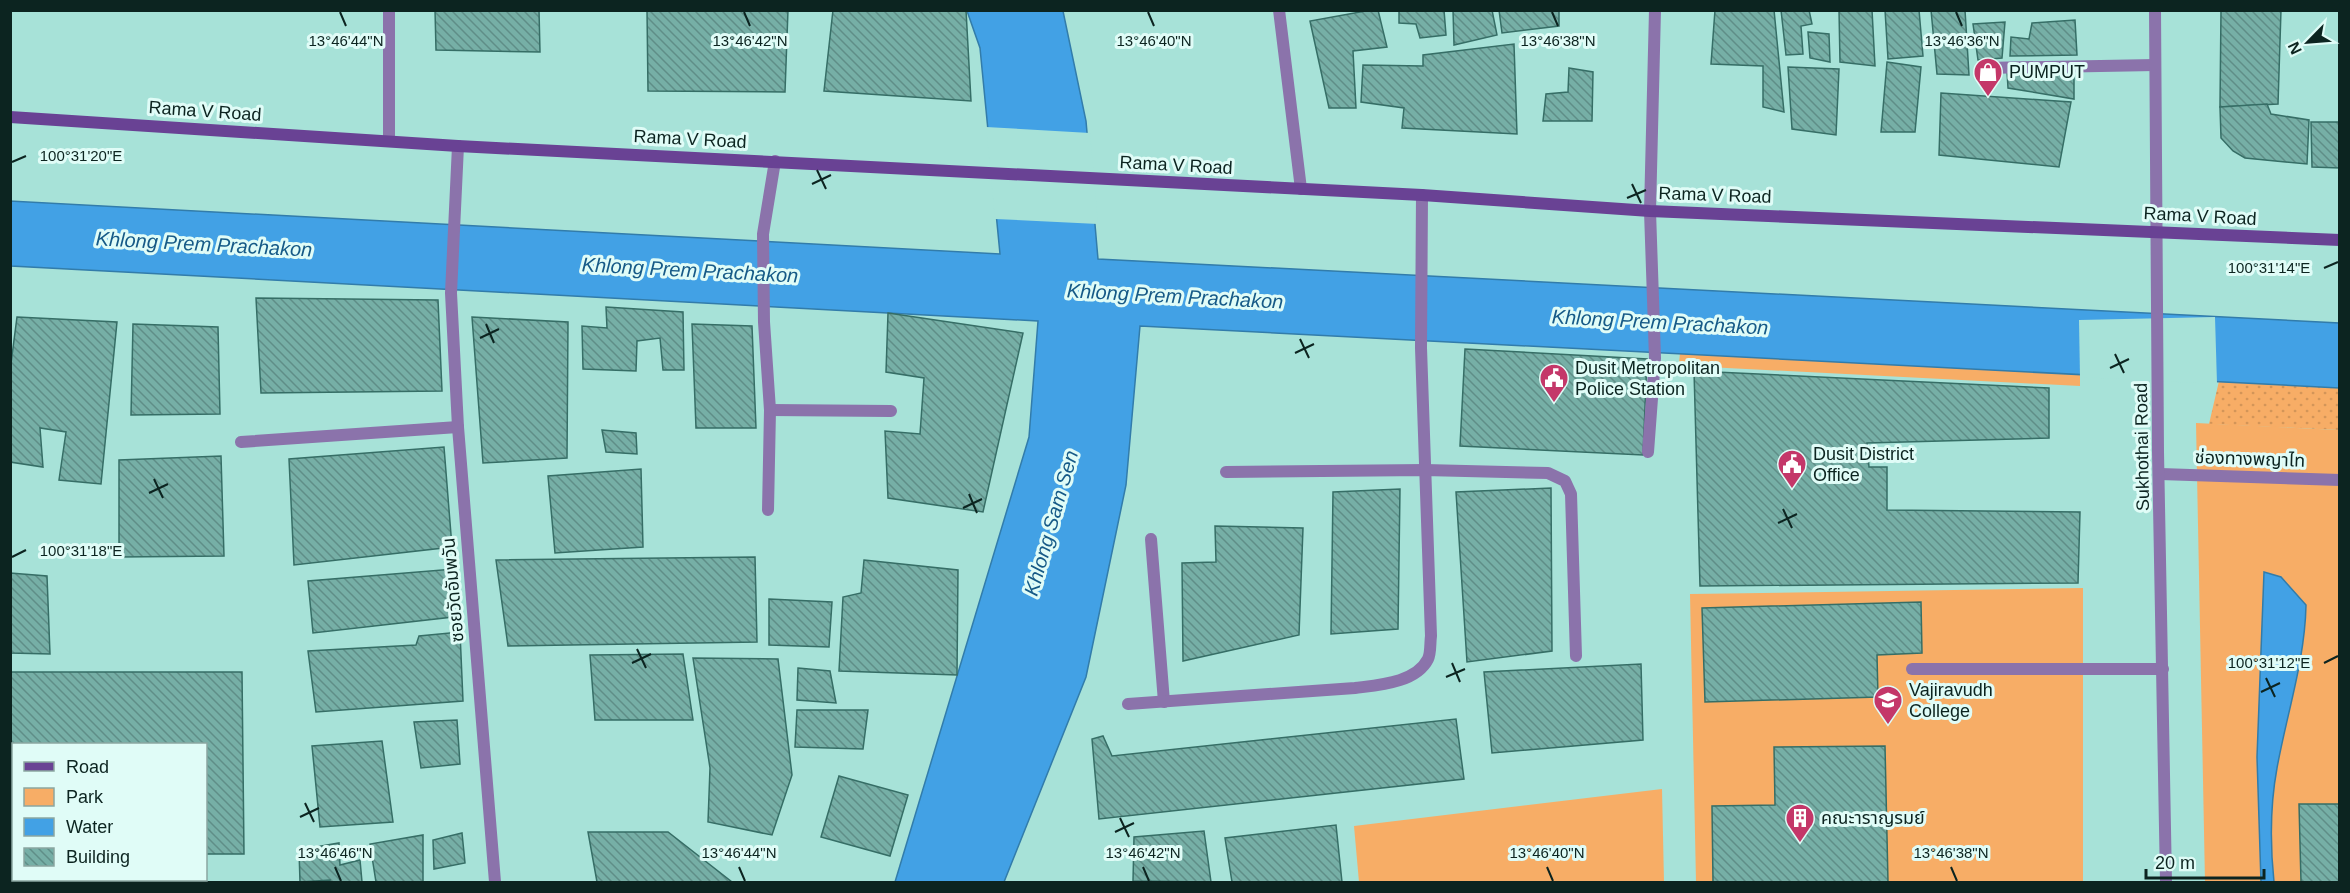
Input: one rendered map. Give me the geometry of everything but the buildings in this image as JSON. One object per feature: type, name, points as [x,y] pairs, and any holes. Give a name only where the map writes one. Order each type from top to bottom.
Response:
[{"type":"main road","name":"Rama V Road","points":[[10,117],[459,146],[1422,195],[1650,211],[2340,240]]},
{"type":"street","points":[[389,10],[389,141]]},
{"type":"street","points":[[1279,10],[1301,189]]},
{"type":"street","points":[[1648,452],[1655,357],[1650,211],[1655,10]]},
{"type":"street","name":"Sukhothai Road","points":[[2155,10],[2166,882]]},
{"type":"street","points":[[1983,68],[2155,65]]},
{"type":"street","name":"ซอยวัดอัมพวัน","points":[[459,146],[451,293],[458,427],[495,882]]},
{"type":"street","points":[[768,510],[770,410],[764,322],[764,234],[775,161]]},
{"type":"street","points":[[1128,704],[1355,688],[1392,683],[1413,674],[1428,660],[1431,636],[1421,348],[1422,195]]},
{"type":"street","points":[[770,410],[891,411]]},
{"type":"street","points":[[241,442],[458,427]]},
{"type":"street","points":[[1226,472],[1425,470],[1548,473],[1565,481],[1571,494],[1576,656]]},
{"type":"street","name":"ช่องทางพญาไท","points":[[2160,474],[2340,480]]},
{"type":"street","points":[[1151,539],[1164,702]]},
{"type":"street","points":[[1912,669],[2163,669]]},
{"type":"green space","points":[[1680,353],[2080,374],[2080,386],[1688,366],[1679,363]]},
{"type":"green space","points":[[2219,381],[2339,388],[2339,430],[2209,424]]},
{"type":"green space","points":[[2196,423],[2339,430],[2339,882],[2205,882]]},
{"type":"green space","name":"Vajiravudh College","points":[[2083,588],[2083,882],[1696,882],[1690,594]]},
{"type":"green space","points":[[1662,789],[1664,882],[1359,882],[1354,826]]},
{"type":"water","points":[[967,11],[1063,11],[1086,121],[1098,259],[2339,323],[2339,388],[1140,326],[1126,485],[1086,677],[1004,882],[895,882],[1029,437],[1038,321],[11,266],[10,201],[1000,254],[980,48]]},
{"type":"water","points":[[2264,572],[2281,577],[2306,605],[2299,666],[2273,796],[2271,839],[2274,882],[2261,882],[2257,757]]},
{"type":"pier","points":[[986,127],[1090,133],[1098,224],[995,219]]},
{"type":"pier","points":[[2215,317],[2217,384],[2080,377],[2079,320]]},
{"type":"place","name":"PUMPUT","points":[[1988,98]]},
{"type":"place","name":"Dusit Metropolitan Police Station","points":[[1554,404]]},
{"type":"place","name":"Dusit District Office","points":[[1792,490]]},
{"type":"place","name":"Vajiravudh College","points":[[1888,726]]},
{"type":"place","name":"คณะาราญรมย์","points":[[1800,844]]},
{"type":"water label","name":"Khlong Prem Prachakon","points":[[204,244]]},
{"type":"water label","name":"Khlong Prem Prachakon","points":[[690,270]]},
{"type":"water label","name":"Khlong Prem Prachakon","points":[[1175,296]]},
{"type":"water label","name":"Khlong Prem Prachakon","points":[[1660,322]]},
{"type":"water label","name":"Khlong Sam Sen","points":[[1051,523]]}]
